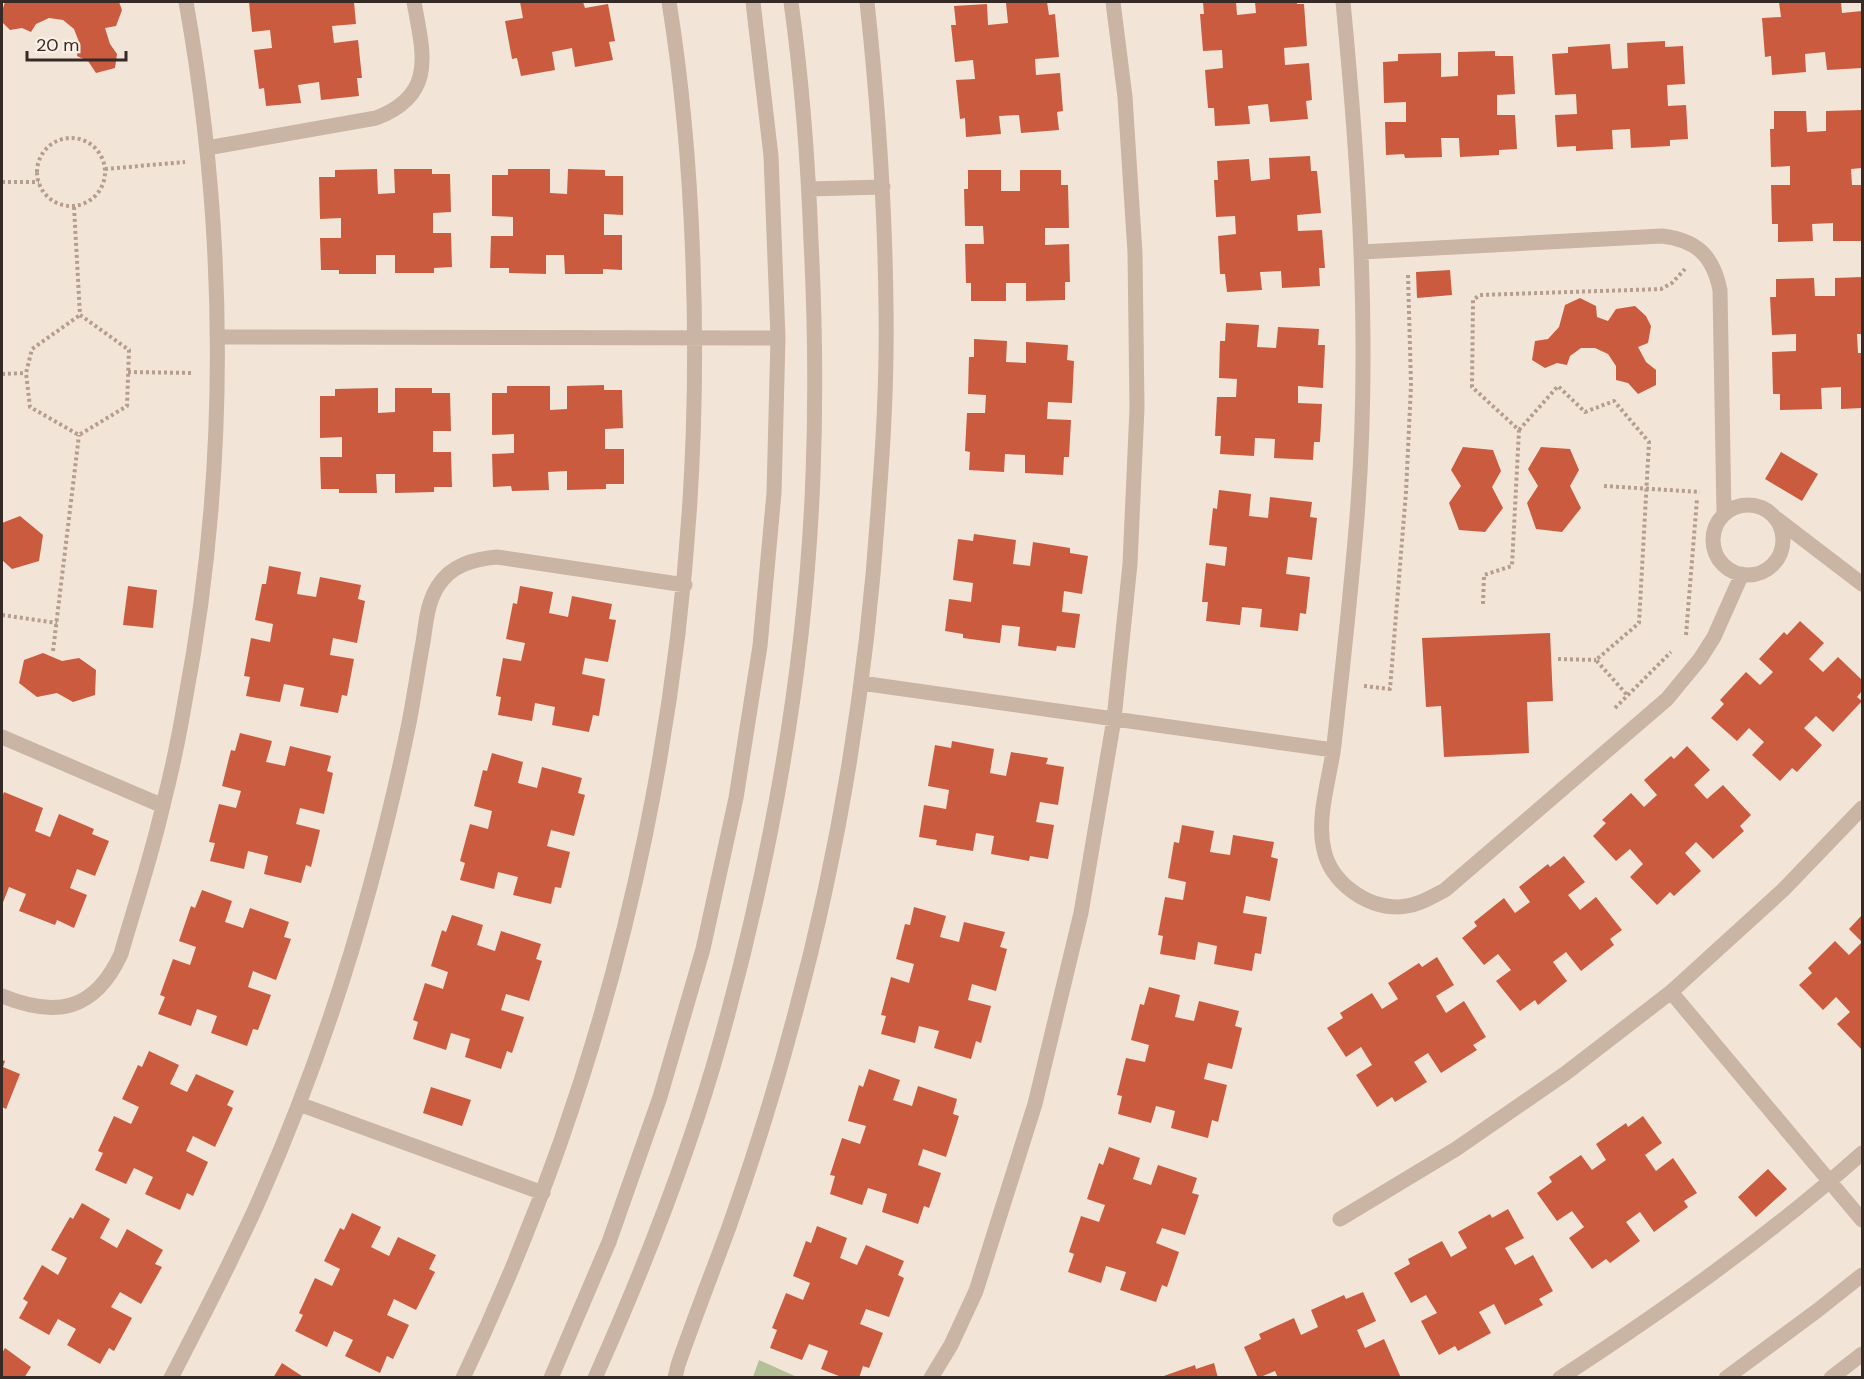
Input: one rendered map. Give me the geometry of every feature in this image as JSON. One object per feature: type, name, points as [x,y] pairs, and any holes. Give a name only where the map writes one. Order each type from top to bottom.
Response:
[{"type":"street","points":[[2,996],[40,1009],[62,1007],[81,1001],[99,989],[112,973],[121,954],[163,806],[186,699],[202,591],[213,482],[218,337],[215,248],[208,154],[186,2]]},
{"type":"street","points":[[208,154],[376,118],[398,108],[415,90],[423,57],[414,2]]},
{"type":"street","points":[[463,1377],[490,1320],[543,1193],[593,1044],[634,894],[664,740],[685,585],[693,462],[696,338],[691,191],[676,46],[669,2]]},
{"type":"street","points":[[551,1377],[609,1242],[660,1097],[703,949],[736,798],[760,646],[774,492],[778,338],[771,156],[753,2]]},
{"type":"street","points":[[595,1377],[625,1312],[676,1178],[720,1041],[756,902],[783,762],[802,620],[813,477],[815,333],[809,189],[798,54],[791,2]]},
{"type":"street","points":[[675,1377],[730,1225],[765,1119],[796,1012],[822,903],[844,794],[861,683],[875,560],[884,436],[886,312],[883,187],[876,82],[867,2]]},
{"type":"street","points":[[931,1377],[951,1346],[976,1291],[1035,1104],[1081,913],[1114,719],[1130,564],[1137,408],[1135,253],[1125,97],[1113,2]]},
{"type":"street","points":[[1343,2],[1355,125],[1361,252],[1362,376],[1358,500],[1348,624],[1333,750],[1321,826],[1324,851],[1334,874],[1352,892],[1374,903],[1398,907],[1423,902],[1444,890],[1647,716],[1678,686],[1714,637],[1742,574]]},
{"type":"street","points":[[809,189],[883,187]]},
{"type":"street","points":[[1361,252],[1662,236],[1683,240],[1702,251],[1711,262],[1720,290],[1724,513]]},
{"type":"street","points":[[218,337],[778,338]]},
{"type":"street","points":[[1777,519],[1783,529],[1782,553],[1776,563],[1767,570],[1756,575],[1733,573],[1716,557],[1713,533],[1717,522],[1724,513],[1737,506],[1752,505],[1766,509],[1863,584]]},
{"type":"street","points":[[171,1377],[217,1290],[260,1198],[299,1104],[333,1011],[388,821],[409,724],[428,604],[438,584],[455,569],[475,559],[497,557],[685,585]]},
{"type":"street","points":[[861,683],[1333,750]]},
{"type":"street","points":[[2,737],[163,806]]},
{"type":"street","points":[[1340,1219],[1456,1149],[1566,1073],[1671,992],[1783,890],[1863,808]]},
{"type":"street","points":[[1671,992],[1829,1183],[1863,1220]]},
{"type":"street","points":[[299,1104],[543,1193]]},
{"type":"street","points":[[1560,1377],[1652,1317],[1744,1251],[1863,1153]]},
{"type":"street","points":[[1726,1377],[1863,1275]]},
{"type":"street","points":[[1831,1377],[1863,1354]]},
{"type":"path","points":[[68,138],[81,140],[93,146],[102,157],[105,169],[104,183],[98,195],[87,203],[74,207],[61,205],[49,199],[40,188],[36,175],[38,162],[45,150],[55,142],[68,138]]},
{"type":"path","points":[[105,169],[208,154]]},
{"type":"path","points":[[2,182],[39,182]]},
{"type":"path","points":[[74,207],[80,315]]},
{"type":"path","points":[[1362,686],[1390,689],[1406,492],[1411,385],[1408,250]]},
{"type":"path","points":[[1519,430],[1472,387],[1473,300],[1480,295],[1661,289],[1672,283],[1702,251]]},
{"type":"path","points":[[79,435],[128,406],[129,350],[80,315]]},
{"type":"path","points":[[79,435],[30,407],[26,373],[32,349],[80,315]]},
{"type":"path","points":[[128,372],[218,373]]},
{"type":"path","points":[[2,374],[26,373]]},
{"type":"path","points":[[1483,604],[1484,575],[1512,566],[1519,430],[1558,386],[1585,412],[1614,401],[1649,442],[1639,623],[1596,660],[1558,659]]},
{"type":"path","points":[[53,651],[79,435]]},
{"type":"path","points":[[1686,637],[1698,482]]},
{"type":"path","points":[[1604,486],[1724,494]]},
{"type":"path","points":[[2,615],[57,623]]},
{"type":"path","points":[[1612,712],[1677,645]]},
{"type":"path","points":[[1596,660],[1647,716]]},
{"type":"green space","points":[[759,1360],[797,1377],[753,1377]]},
{"type":"building","points":[[5,2],[119,2],[122,10],[116,26],[105,28],[110,44],[117,54],[115,68],[96,73],[88,61],[77,56],[79,42],[74,29],[63,20],[49,18],[36,24],[31,32],[22,28],[10,30],[2,22]]},
{"type":"building","points":[[249,2],[354,2],[356,24],[332,26],[334,43],[358,40],[362,78],[357,78],[359,96],[321,100],[319,82],[298,85],[301,103],[266,106],[264,88],[259,89],[254,50],[272,48],[270,30],[252,32]]},
{"type":"building","points":[[520,2],[583,2],[585,8],[608,4],[615,41],[609,42],[613,60],[575,67],[572,48],[552,52],[555,70],[521,76],[517,58],[512,59],[505,21],[523,18]]},
{"type":"building","points":[[1047,2],[1049,15],[1055,14],[1059,57],[1035,59],[1036,75],[1060,73],[1063,111],[1057,112],[1059,130],[1021,133],[1019,115],[999,116],[1001,134],[966,137],[965,118],[960,119],[956,80],[975,79],[973,60],[955,62],[951,25],[956,25],[954,6],[987,4],[988,25],[1008,23],[1006,3]]},
{"type":"building","points":[[1203,2],[1236,2],[1237,15],[1256,13],[1255,2],[1304,4],[1307,46],[1284,48],[1285,65],[1309,63],[1312,100],[1306,101],[1308,119],[1270,122],[1268,104],[1248,106],[1250,124],[1215,126],[1214,108],[1208,108],[1205,70],[1223,68],[1222,50],[1203,51],[1200,14],[1204,14]]},
{"type":"building","points":[[1779,2],[1841,2],[1842,13],[1862,11],[1862,68],[1827,70],[1825,52],[1805,54],[1806,72],[1772,75],[1771,56],[1765,57],[1762,18],[1781,17]]},
{"type":"building","points":[[1665,41],[1665,47],[1683,46],[1685,84],[1667,85],[1668,106],[1686,105],[1688,139],[1670,140],[1670,146],[1631,148],[1630,129],[1612,130],[1613,149],[1576,151],[1576,146],[1557,147],[1555,115],[1577,114],[1576,94],[1555,95],[1552,54],[1568,53],[1568,47],[1610,44],[1612,69],[1628,68],[1627,43]]},
{"type":"building","points":[[1495,51],[1495,56],[1513,56],[1515,94],[1497,95],[1497,115],[1515,115],[1517,149],[1499,150],[1499,155],[1460,157],[1459,138],[1441,138],[1442,157],[1405,158],[1404,154],[1386,155],[1385,122],[1406,122],[1406,102],[1384,103],[1383,62],[1398,61],[1398,54],[1441,53],[1441,77],[1458,76],[1458,52]]},
{"type":"building","points":[[1862,110],[1862,168],[1851,169],[1852,185],[1862,185],[1862,241],[1833,241],[1833,223],[1812,224],[1813,241],[1778,242],[1778,224],[1772,224],[1771,185],[1790,185],[1790,166],[1771,167],[1770,129],[1774,129],[1774,111],[1806,111],[1807,132],[1826,131],[1826,111]]},
{"type":"building","points":[[1310,156],[1311,171],[1317,171],[1321,213],[1297,215],[1298,231],[1322,230],[1325,268],[1319,268],[1320,286],[1282,288],[1281,271],[1260,272],[1262,290],[1227,292],[1225,274],[1220,274],[1218,236],[1236,234],[1235,216],[1216,217],[1214,180],[1218,180],[1217,161],[1249,159],[1251,181],[1270,179],[1269,158]]},
{"type":"building","points":[[377,169],[378,194],[395,193],[394,169],[432,169],[432,174],[450,174],[451,212],[433,213],[433,233],[451,233],[452,267],[434,268],[434,273],[395,273],[395,255],[376,255],[376,274],[339,274],[339,270],[321,270],[320,238],[341,238],[341,218],[320,219],[319,177],[335,177],[335,170]]},
{"type":"building","points":[[508,169],[550,169],[550,193],[567,194],[568,169],[605,170],[605,176],[623,176],[623,215],[604,214],[604,235],[622,235],[622,270],[603,269],[603,274],[565,274],[564,255],[546,255],[546,274],[509,273],[509,268],[490,268],[491,236],[513,236],[513,217],[492,216],[492,175],[508,175]]},
{"type":"building","points":[[968,170],[1001,170],[1001,191],[1020,191],[1020,170],[1061,170],[1061,185],[1068,185],[1069,228],[1045,228],[1045,245],[1069,244],[1070,282],[1065,282],[1065,300],[1026,301],[1026,283],[1006,283],[1006,301],[971,301],[971,283],[966,283],[965,244],[984,244],[983,226],[965,226],[964,189],[968,189]]},
{"type":"building","points":[[1450,270],[1452,295],[1417,298],[1416,272]]},
{"type":"building","points":[[1862,277],[1862,334],[1857,334],[1858,353],[1862,353],[1862,408],[1841,409],[1841,387],[1821,388],[1822,409],[1780,410],[1780,394],[1773,394],[1772,352],[1796,351],[1796,334],[1772,335],[1770,297],[1776,297],[1776,279],[1814,278],[1815,296],[1835,296],[1835,278]]},
{"type":"building","points":[[1580,298],[1596,306],[1597,317],[1608,321],[1616,309],[1635,306],[1646,316],[1651,326],[1648,343],[1638,347],[1646,362],[1656,370],[1656,385],[1638,394],[1628,383],[1616,380],[1616,366],[1608,354],[1595,348],[1581,348],[1570,356],[1567,365],[1557,363],[1545,368],[1532,360],[1535,341],[1548,339],[1559,327],[1565,305]]},
{"type":"building","points":[[1226,323],[1259,325],[1257,347],[1276,348],[1278,327],[1319,329],[1318,345],[1325,345],[1323,388],[1298,386],[1298,403],[1322,404],[1320,442],[1314,442],[1313,460],[1274,458],[1275,439],[1255,438],[1254,456],[1220,454],[1221,436],[1215,436],[1217,397],[1236,397],[1237,379],[1219,378],[1220,341],[1225,341]]},
{"type":"building","points":[[974,339],[1007,341],[1006,362],[1026,363],[1026,342],[1068,345],[1067,360],[1074,361],[1072,403],[1048,402],[1047,419],[1071,420],[1069,457],[1064,457],[1063,475],[1025,473],[1025,455],[1005,454],[1004,472],[969,470],[970,452],[965,451],[967,413],[985,413],[986,395],[968,394],[969,357],[974,357]]},
{"type":"building","points":[[604,385],[604,390],[622,390],[623,428],[605,429],[605,449],[624,449],[624,484],[606,484],[606,489],[567,490],[567,471],[548,472],[549,490],[512,491],[511,486],[493,487],[492,454],[514,453],[514,434],[492,435],[492,393],[507,393],[507,386],[550,386],[550,410],[567,409],[567,386]]},
{"type":"building","points":[[378,388],[378,413],[395,412],[395,388],[432,388],[432,393],[450,393],[451,431],[433,431],[433,452],[451,452],[452,487],[434,487],[434,492],[395,493],[395,474],[376,474],[377,493],[339,493],[339,489],[321,489],[320,457],[342,457],[342,437],[320,438],[320,396],[335,396],[335,389]]},
{"type":"building","points":[[1463,447],[1493,450],[1501,471],[1492,487],[1503,508],[1485,532],[1459,530],[1449,503],[1461,486],[1451,470]]},
{"type":"building","points":[[1541,447],[1570,449],[1579,470],[1570,486],[1581,508],[1562,532],[1536,529],[1527,503],[1538,486],[1528,469]]},
{"type":"building","points":[[1781,452],[1818,474],[1802,501],[1765,479]]},
{"type":"building","points":[[1219,490],[1251,494],[1249,516],[1268,518],[1270,497],[1312,502],[1310,517],[1317,518],[1312,560],[1288,557],[1286,574],[1310,577],[1306,614],[1300,613],[1298,631],[1260,627],[1262,609],[1242,607],[1240,625],[1206,621],[1208,602],[1202,602],[1206,563],[1225,566],[1227,547],[1209,545],[1213,508],[1217,509]]},
{"type":"building","points":[[20,516],[43,535],[39,561],[12,569],[2,560],[2,523]]},
{"type":"building","points":[[974,534],[1016,540],[1013,564],[1030,566],[1033,542],[1070,548],[1070,553],[1088,556],[1082,594],[1064,591],[1062,612],[1080,614],[1075,648],[1057,646],[1056,651],[1018,646],[1020,627],[1002,625],[1000,643],[963,638],[963,634],[945,631],[949,599],[971,602],[973,583],[953,580],[958,539],[973,541]]},
{"type":"building","points":[[269,566],[301,572],[297,594],[316,597],[320,577],[361,585],[358,599],[365,601],[357,643],[333,638],[330,655],[354,659],[347,696],[342,695],[338,713],[300,706],[304,688],[284,684],[280,702],[246,696],[250,677],[244,676],[251,638],[270,642],[273,624],[255,620],[262,584],[266,584]]},
{"type":"building","points":[[128,586],[157,590],[153,628],[123,625]]},
{"type":"building","points":[[520,586],[553,592],[549,613],[568,617],[572,596],[612,604],[609,619],[616,620],[608,662],[585,658],[582,674],[605,679],[599,716],[593,715],[589,732],[552,725],[555,707],[535,703],[532,721],[498,715],[501,697],[496,696],[503,658],[521,661],[525,643],[506,639],[513,603],[517,604]]},
{"type":"building","points":[[1800,621],[1824,643],[1809,659],[1823,672],[1838,657],[1862,680],[1862,691],[1857,697],[1862,701],[1833,732],[1816,716],[1804,728],[1822,745],[1797,772],[1792,768],[1780,781],[1752,755],[1764,742],[1749,728],[1737,741],[1711,718],[1724,704],[1720,700],[1746,672],[1760,685],[1773,672],[1759,659],[1784,632],[1787,635]]},
{"type":"building","points":[[1550,633],[1553,701],[1527,702],[1529,753],[1444,757],[1441,706],[1426,707],[1422,638]]},
{"type":"building","points":[[43,653],[62,661],[79,658],[96,670],[95,695],[73,702],[57,693],[37,697],[19,683],[24,660]]},
{"type":"building","points":[[240,733],[272,741],[266,762],[285,766],[290,746],[331,756],[327,771],[333,773],[324,814],[300,808],[296,824],[320,830],[311,867],[306,865],[301,883],[264,874],[268,856],[248,851],[244,869],[210,861],[215,843],[209,842],[219,804],[236,808],[241,791],[222,786],[231,750],[235,751]]},
{"type":"building","points":[[952,741],[994,749],[990,773],[1006,776],[1011,752],[1048,758],[1046,764],[1064,767],[1058,805],[1040,802],[1036,822],[1054,825],[1048,859],[1030,856],[1029,861],[991,854],[994,836],[976,833],[973,851],[936,845],[937,840],[919,837],[924,805],[946,809],[949,790],[928,786],[935,745],[951,748]]},
{"type":"building","points":[[1687,746],[1710,770],[1694,785],[1707,799],[1723,785],[1751,815],[1740,826],[1744,831],[1713,859],[1696,842],[1685,853],[1701,871],[1674,896],[1670,892],[1657,905],[1630,877],[1643,864],[1630,849],[1616,861],[1593,836],[1606,823],[1602,820],[1631,793],[1644,807],[1657,795],[1644,780],[1671,756],[1674,759]]},
{"type":"building","points":[[492,753],[523,762],[518,783],[537,788],[542,767],[582,778],[578,793],[585,795],[574,836],[551,830],[547,846],[570,852],[561,888],[555,887],[551,904],[513,895],[518,877],[498,872],[494,889],[460,880],[465,863],[460,861],[470,824],[488,829],[492,811],[474,806],[483,770],[487,771]]},
{"type":"building","points":[[4,792],[43,808],[35,831],[50,837],[59,814],[94,829],[92,834],[109,841],[95,876],[77,869],[70,888],[87,895],[74,928],[57,920],[55,925],[19,911],[26,894],[9,887],[2,905],[2,798]]},
{"type":"building","points":[[1182,825],[1214,831],[1210,852],[1230,855],[1233,835],[1274,842],[1271,857],[1278,859],[1270,901],[1246,896],[1243,913],[1267,917],[1261,954],[1255,953],[1252,971],[1214,964],[1217,946],[1198,942],[1195,960],[1160,954],[1163,936],[1158,935],[1165,897],[1183,900],[1186,882],[1168,878],[1174,842],[1179,843]]},
{"type":"building","points":[[1564,856],[1585,882],[1568,895],[1580,910],[1596,897],[1622,930],[1610,939],[1614,945],[1581,971],[1566,952],[1553,962],[1567,981],[1538,1005],[1535,1000],[1520,1011],[1496,981],[1511,970],[1498,954],[1484,965],[1462,938],[1477,926],[1474,922],[1504,898],[1515,913],[1530,902],[1519,887],[1548,864],[1550,867]]},
{"type":"building","points":[[202,890],[232,901],[225,922],[243,928],[250,908],[289,922],[284,937],[291,939],[276,980],[253,971],[248,987],[271,995],[258,1030],[253,1029],[247,1046],[211,1033],[217,1016],[197,1009],[191,1026],[158,1014],[165,997],[160,995],[173,959],[190,965],[196,947],[179,941],[191,906],[195,908]]},
{"type":"building","points":[[914,907],[946,916],[940,937],[959,942],[964,922],[1005,932],[1000,947],[1007,949],[996,991],[972,984],[968,1000],[991,1006],[981,1043],[976,1041],[971,1059],[934,1048],[939,1031],[919,1026],[915,1043],[881,1034],[886,1016],[881,1015],[891,977],[909,983],[914,964],[896,959],[905,924],[910,925]]},
{"type":"building","points":[[452,915],[483,925],[477,945],[495,951],[501,931],[541,944],[536,959],[542,961],[529,1001],[506,994],[501,1010],[524,1017],[512,1053],[507,1051],[501,1069],[465,1057],[470,1039],[451,1033],[446,1050],[413,1039],[418,1022],[413,1020],[425,983],[443,989],[448,972],[431,966],[442,930],[446,932]]},
{"type":"building","points":[[1862,915],[1862,942],[1849,929]]},
{"type":"building","points":[[1835,941],[1849,955],[1862,942],[1862,1050],[1837,1024],[1850,1012],[1836,997],[1823,1010],[1799,985],[1812,973],[1808,968]]},
{"type":"building","points":[[1437,957],[1454,985],[1436,996],[1446,1013],[1464,1001],[1486,1037],[1473,1045],[1477,1050],[1441,1073],[1428,1053],[1414,1062],[1427,1082],[1395,1102],[1392,1097],[1377,1107],[1356,1075],[1372,1065],[1361,1047],[1346,1057],[1327,1028],[1343,1018],[1340,1013],[1372,993],[1382,1009],[1398,999],[1388,983],[1419,963],[1422,967]]},
{"type":"building","points":[[1149,987],[1180,995],[1175,1017],[1194,1021],[1199,1001],[1239,1011],[1235,1026],[1242,1028],[1232,1069],[1208,1063],[1204,1079],[1227,1085],[1218,1122],[1212,1120],[1208,1138],[1171,1128],[1175,1111],[1156,1106],[1151,1123],[1118,1114],[1122,1096],[1117,1095],[1126,1058],[1145,1062],[1149,1045],[1131,1040],[1140,1004],[1144,1005]]},
{"type":"building","points":[[149,1051],[179,1065],[170,1084],[187,1092],[196,1074],[234,1091],[227,1105],[233,1108],[215,1147],[193,1136],[186,1151],[208,1162],[193,1196],[187,1193],[180,1210],[145,1194],[153,1177],[134,1168],[126,1184],[95,1170],[103,1153],[98,1151],[114,1116],[131,1124],[139,1107],[122,1099],[138,1065],[142,1067]]},
{"type":"building","points":[[2,1060],[5,1061],[3,1067],[20,1074],[6,1109],[2,1107]]},
{"type":"building","points":[[869,1069],[900,1080],[893,1100],[912,1106],[918,1086],[957,1099],[953,1114],[959,1116],[946,1157],[923,1149],[918,1165],[941,1173],[929,1208],[924,1206],[918,1224],[882,1212],[887,1194],[868,1188],[862,1205],[830,1194],[835,1176],[830,1175],[842,1138],[860,1144],[866,1126],[848,1121],[859,1085],[863,1087]]},
{"type":"building","points":[[431,1087],[471,1100],[462,1126],[423,1113]]},
{"type":"building","points":[[1643,1116],[1662,1143],[1645,1155],[1656,1171],[1673,1158],[1697,1193],[1684,1201],[1688,1207],[1654,1232],[1640,1212],[1626,1222],[1640,1241],[1610,1263],[1606,1259],[1592,1269],[1569,1238],[1584,1227],[1572,1211],[1557,1221],[1537,1193],[1552,1182],[1549,1177],[1581,1155],[1592,1170],[1606,1160],[1596,1144],[1626,1123],[1628,1127]]},
{"type":"building","points":[[1109,1147],[1140,1158],[1133,1179],[1151,1185],[1158,1165],[1197,1178],[1192,1193],[1199,1195],[1185,1235],[1162,1228],[1156,1243],[1179,1252],[1167,1287],[1162,1285],[1156,1302],[1120,1290],[1126,1272],[1106,1266],[1101,1283],[1068,1272],[1074,1254],[1069,1252],[1081,1216],[1099,1222],[1105,1205],[1087,1199],[1099,1163],[1103,1165]]},
{"type":"building","points":[[1768,1169],[1787,1189],[1756,1217],[1738,1197]]},
{"type":"building","points":[[82,1203],[110,1219],[100,1238],[117,1248],[127,1229],[163,1250],[155,1264],[162,1267],[141,1304],[120,1292],[111,1307],[132,1318],[114,1351],[109,1348],[100,1364],[67,1345],[76,1329],[58,1319],[49,1335],[19,1318],[28,1302],[23,1299],[42,1265],[58,1275],[67,1258],[51,1250],[70,1217],[73,1219]]},
{"type":"building","points":[[1508,1209],[1524,1238],[1505,1248],[1515,1265],[1533,1255],[1553,1291],[1539,1299],[1543,1305],[1505,1325],[1494,1304],[1479,1312],[1491,1333],[1458,1351],[1455,1346],[1439,1355],[1421,1321],[1437,1313],[1426,1295],[1411,1303],[1394,1273],[1410,1264],[1408,1259],[1442,1241],[1451,1257],[1467,1248],[1458,1232],[1490,1214],[1492,1218]]},
{"type":"building","points":[[352,1213],[381,1227],[371,1247],[389,1256],[398,1237],[436,1255],[429,1269],[435,1272],[416,1310],[394,1299],[387,1315],[409,1325],[393,1359],[387,1356],[380,1373],[345,1356],[353,1340],[334,1331],[327,1347],[295,1331],[303,1315],[299,1313],[315,1278],[332,1286],[340,1269],[324,1261],[340,1228],[344,1230]]},
{"type":"building","points":[[817,1226],[847,1238],[840,1258],[857,1265],[866,1245],[904,1261],[898,1275],[904,1278],[889,1317],[866,1309],[860,1324],[883,1333],[869,1368],[863,1366],[859,1378],[844,1378],[821,1369],[828,1351],[809,1344],[802,1360],[770,1348],[777,1330],[772,1328],[786,1293],[803,1300],[810,1283],[793,1276],[806,1241],[811,1243]]},
{"type":"building","points":[[1363,1292],[1376,1321],[1357,1330],[1365,1348],[1384,1339],[1401,1378],[1278,1378],[1275,1371],[1258,1378],[1244,1347],[1261,1339],[1259,1334],[1294,1318],[1301,1335],[1318,1327],[1311,1310],[1344,1295],[1346,1299]]},
{"type":"building","points":[[5,1348],[31,1367],[24,1378],[2,1378],[2,1353]]},
{"type":"building","points":[[282,1363],[305,1378],[273,1378]]},
{"type":"building","points":[[1214,1363],[1218,1378],[1158,1378],[1195,1365],[1196,1369]]}]
